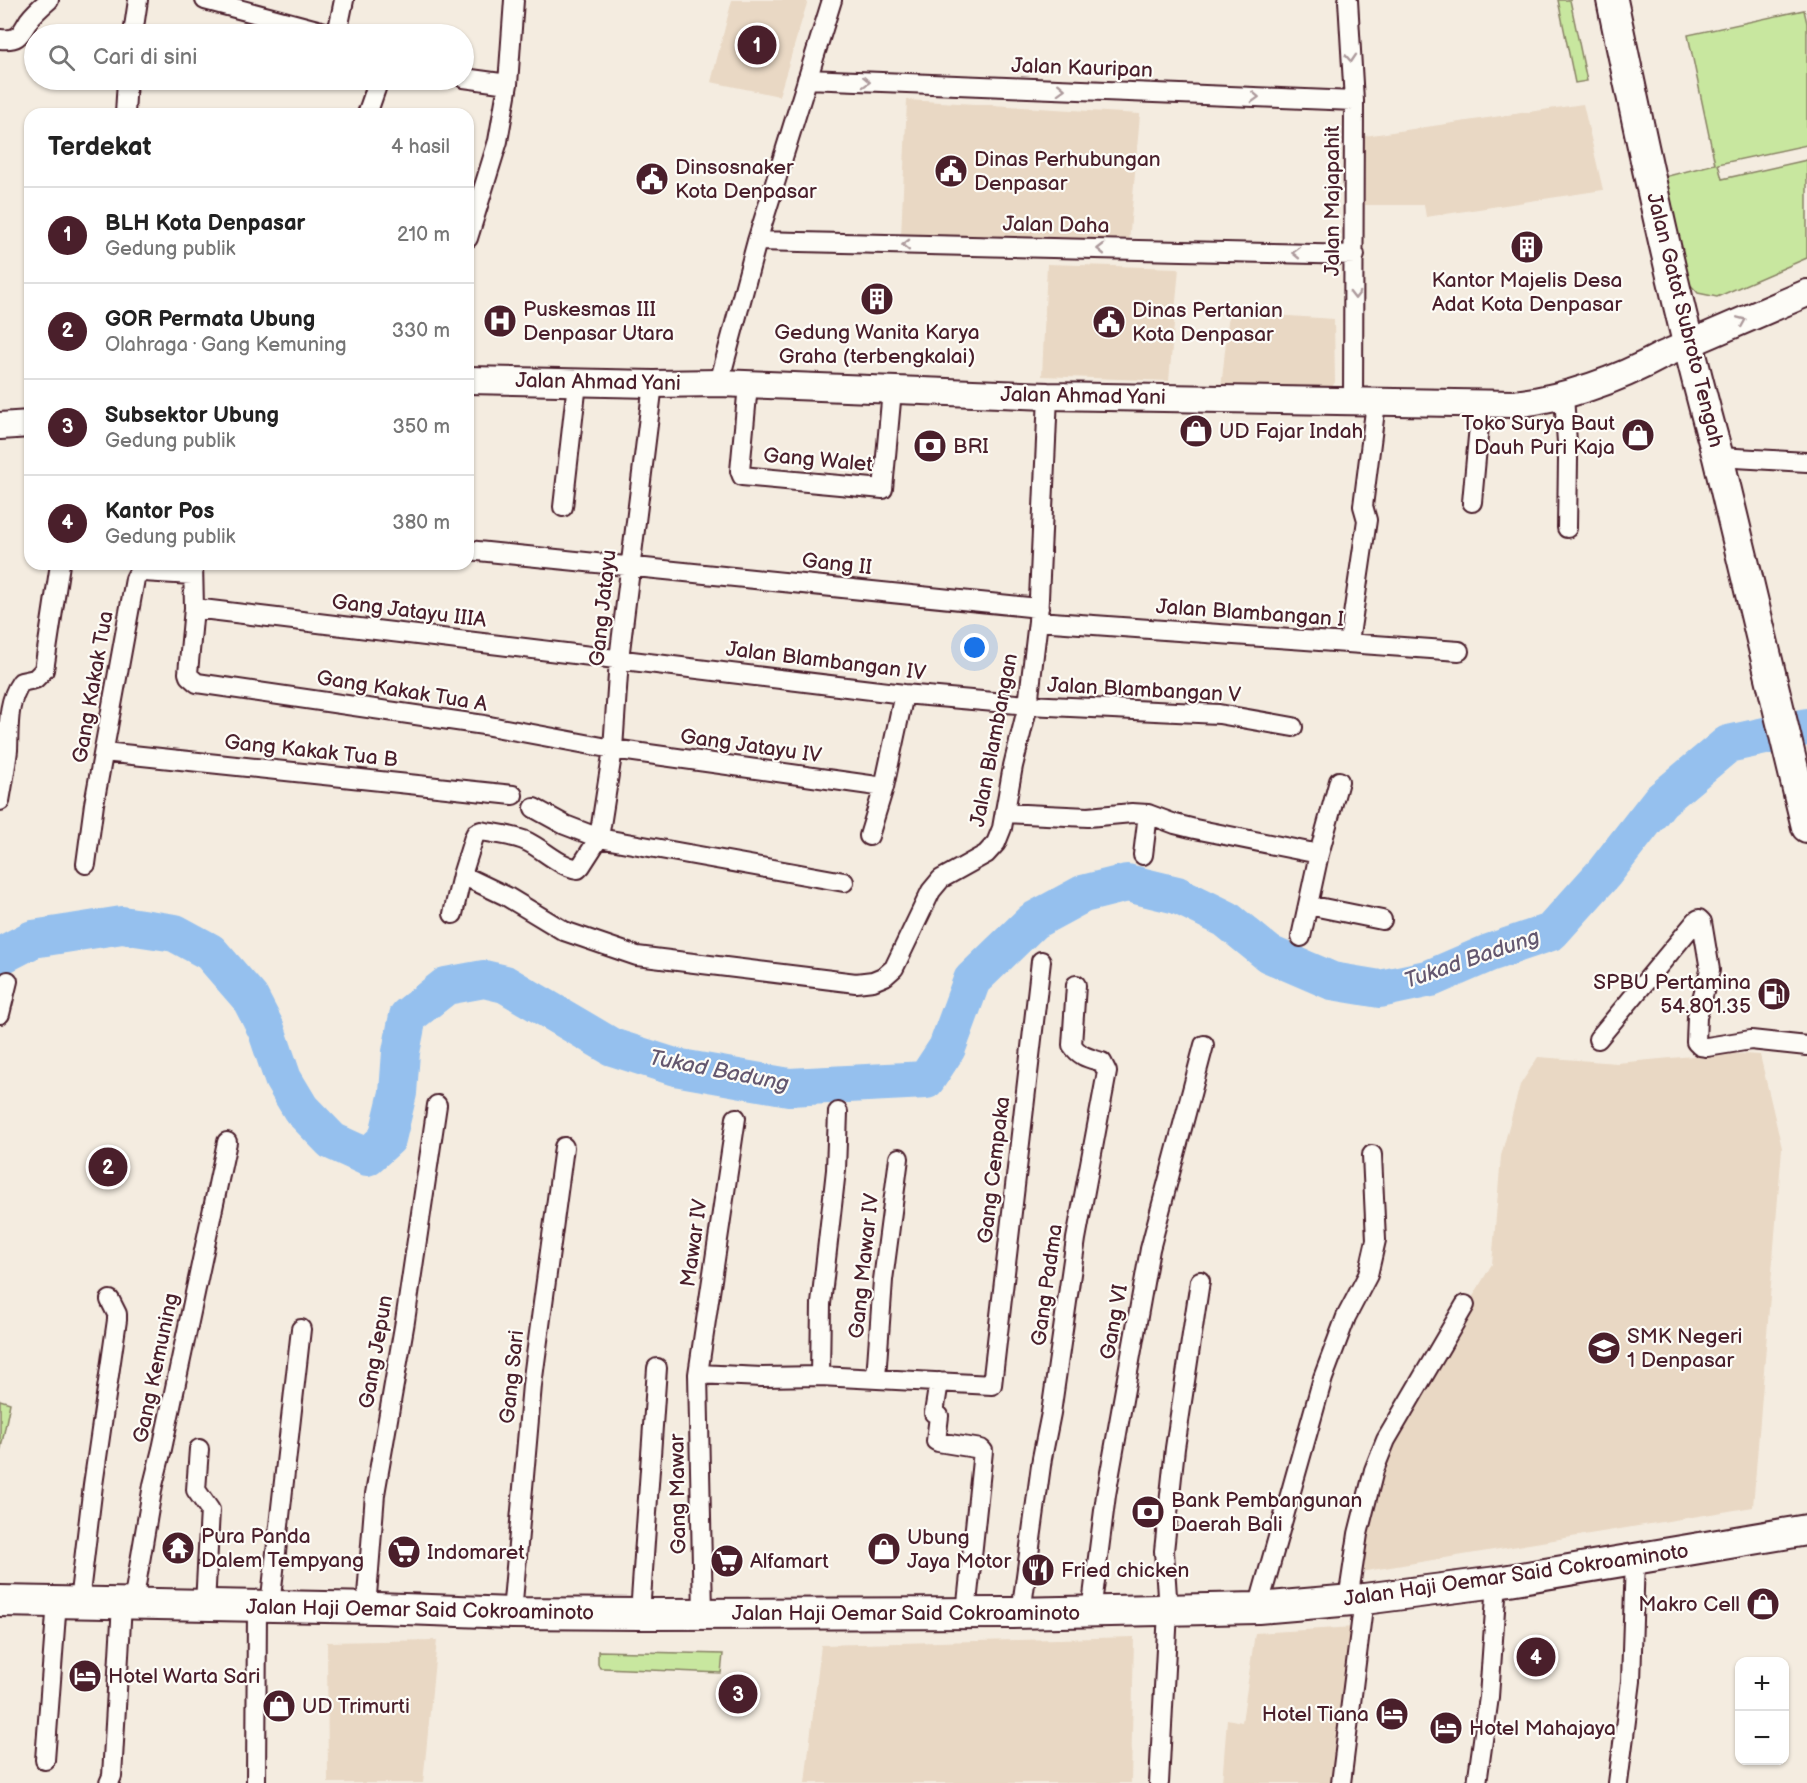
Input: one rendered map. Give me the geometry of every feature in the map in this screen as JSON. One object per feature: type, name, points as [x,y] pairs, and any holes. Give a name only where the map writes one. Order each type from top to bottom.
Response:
[{"type":"highway","name":"Jalan Gatot Subroto Tengah","points":[[1612,0],[1688,345],[1718,456],[1807,827]]},
{"type":"highway","name":"Jalan Haji Oemar Said Cokroaminoto","points":[[0,1601],[640,1614],[1021,1613],[1258,1608],[1356,1600],[1497,1582],[1807,1530]]},
{"type":"main road","name":"Jalan Ahmad Yani","points":[[474,380],[719,383],[1048,396],[1514,404],[1564,395],[1642,366],[1807,293]]},
{"type":"main road","points":[[0,426],[24,424]]},
{"type":"street","points":[[27,24],[49,0]]},
{"type":"street","points":[[134,24],[138,0]]},
{"type":"street","points":[[205,0],[295,24]]},
{"type":"street","points":[[339,24],[344,0]]},
{"type":"street","points":[[474,219],[498,141],[508,84],[514,0]]},
{"type":"street","points":[[719,383],[757,241],[832,0]]},
{"type":"street","name":"Jalan Majapahit","points":[[1348,0],[1354,101],[1355,255],[1365,402],[1363,506],[1367,520],[1349,642]]},
{"type":"street","points":[[0,39],[14,39],[21,35],[24,30]]},
{"type":"street","points":[[474,79],[508,84]]},
{"type":"street","name":"Jalan Kauripan","points":[[807,79],[1354,101]]},
{"type":"street","points":[[125,108],[126,90]]},
{"type":"street","points":[[369,108],[375,90]]},
{"type":"street","name":"Jalan Daha","points":[[757,241],[1355,255]]},
{"type":"street","points":[[562,507],[577,383]]},
{"type":"street","name":"Gang Jatayu","points":[[599,838],[613,750],[619,659],[653,384]]},
{"type":"street","name":"Gang Walet","points":[[747,385],[742,476],[883,489],[892,390]]},
{"type":"street","points":[[1564,395],[1568,459],[1566,528]]},
{"type":"street","name":"Jalan Blambangan","points":[[462,875],[506,896],[564,931],[637,956],[856,983],[873,981],[894,968],[923,906],[941,879],[986,854],[996,843],[1002,828],[1013,766],[1028,705],[1039,614],[1048,396]]},
{"type":"street","points":[[1472,502],[1481,404]]},
{"type":"street","points":[[1718,456],[1807,462]]},
{"type":"street","name":"Gang II","points":[[474,551],[630,565],[1039,614]]},
{"type":"street","points":[[0,801],[8,752],[9,717],[14,693],[21,682],[34,679],[44,670],[59,570]]},
{"type":"street","name":"Gang Kakak Tua","points":[[86,864],[94,804],[135,579],[138,573],[192,570],[194,608],[188,673]]},
{"type":"street","name":"Gang Jatayu IIIA","points":[[194,608],[619,659]]},
{"type":"street","name":"Jalan Blambangan I","points":[[1039,614],[1459,651]]},
{"type":"street","name":"Jalan Blambangan IV","points":[[619,659],[904,694],[1028,705]]},
{"type":"street","name":"Gang Kakak Tua A","points":[[188,673],[192,681],[197,683],[484,725],[613,750]]},
{"type":"street","points":[[869,836],[884,787],[904,694]]},
{"type":"street","name":"Jalan Blambangan V","points":[[1028,705],[1220,714],[1293,727]]},
{"type":"street","name":"Gang Jatayu IV","points":[[613,750],[884,787]]},
{"type":"street","name":"Gang Kakak Tua B","points":[[104,752],[513,795]]},
{"type":"street","points":[[1301,937],[1319,854],[1339,781]]},
{"type":"street","points":[[534,808],[565,825],[599,838],[844,882]]},
{"type":"street","points":[[1005,813],[1088,817],[1148,814],[1195,829],[1319,854]]},
{"type":"street","points":[[1143,855],[1148,814]]},
{"type":"street","points":[[453,914],[462,875],[474,837],[478,832],[526,840],[561,862],[578,869],[599,838]]},
{"type":"street","points":[[1308,905],[1382,920]]},
{"type":"street","points":[[1598,1039],[1699,919],[1702,922],[1710,970],[1697,1017],[1696,1042],[1700,1046],[1707,1047],[1751,1040],[1807,1046]]},
{"type":"street","name":"Gang Cempaka","points":[[939,1382],[992,1385],[1041,961]]},
{"type":"street","points":[[0,1014],[8,981]]},
{"type":"street","name":"Gang Padma","points":[[1021,1613],[1076,1239],[1107,1072],[1102,1062],[1083,1057],[1072,1045],[1076,985]]},
{"type":"street","name":"Gang VI","points":[[1091,1612],[1106,1495],[1150,1249],[1204,1045]]},
{"type":"street","name":"Gang Jepun","points":[[366,1608],[375,1494],[405,1321],[437,1105]]},
{"type":"street","points":[[820,1376],[821,1304],[836,1170],[838,1112]]},
{"type":"street","name":"Mawar IV","points":[[698,1374],[736,1118]]},
{"type":"street","name":"Gang Kemuning","points":[[109,1783],[112,1776],[128,1604],[227,1142]]},
{"type":"street","name":"Gang Sari","points":[[512,1613],[532,1385],[564,1147]]},
{"type":"street","points":[[1258,1608],[1323,1378],[1346,1317],[1368,1275],[1376,1240],[1372,1155]]},
{"type":"street","name":"Gang Mawar IV","points":[[876,1378],[883,1280],[899,1158]]},
{"type":"street","points":[[1159,1783],[1168,1611],[1164,1551],[1175,1448],[1200,1281]]},
{"type":"street","points":[[45,1760],[68,1602],[93,1485],[117,1320],[117,1314],[110,1300]]},
{"type":"street","points":[[1341,1783],[1356,1600],[1358,1534],[1374,1470],[1386,1440],[1465,1305]]},
{"type":"street","points":[[256,1783],[263,1606],[301,1329]]},
{"type":"street","points":[[640,1614],[657,1368]]},
{"type":"street","points":[[698,1374],[762,1377],[820,1376],[939,1382],[934,1413],[939,1416],[936,1440],[983,1451],[966,1613]]},
{"type":"street","name":"Gang Mawar","points":[[698,1374],[703,1613]]},
{"type":"street","points":[[199,1449],[196,1490],[210,1510],[206,1605]]},
{"type":"street","points":[[1618,1783],[1631,1681],[1635,1559]]},
{"type":"street","points":[[1477,1783],[1489,1697],[1497,1582]]},
{"type":"shaded area","points":[[732,0],[808,0],[779,96],[711,82]]},
{"type":"shaded area","points":[[907,100],[1140,114],[1129,243],[901,236]]},
{"type":"shaded area","points":[[1583,104],[1603,190],[1426,217],[1424,205],[1365,205],[1365,136]]},
{"type":"shaded area","name":"Dinas Pertanian Kota Denpasar","points":[[1047,264],[1179,268],[1169,381],[1042,376]]},
{"type":"shaded area","points":[[1229,312],[1334,319],[1335,382],[1331,389],[1221,389]]},
{"type":"shaded area","name":"SMK Negeri 1 Denpasar","points":[[1725,1053],[1760,1055],[1782,1148],[1753,1507],[1360,1572],[1375,1479],[1394,1431],[1492,1264],[1501,1156],[1520,1085],[1538,1057],[1617,1063]]},
{"type":"shaded area","points":[[1354,1627],[1336,1783],[1222,1783],[1227,1719],[1242,1722],[1255,1633]]},
{"type":"shaded area","points":[[1134,1637],[1131,1783],[805,1783],[821,1645]]},
{"type":"shaded area","points":[[437,1640],[423,1783],[328,1783],[327,1642]]},
{"type":"green space","points":[[1558,0],[1570,0],[1587,81],[1575,83]]},
{"type":"green space","points":[[1804,10],[1807,23],[1807,145],[1718,164],[1722,179],[1807,160],[1807,258],[1717,297],[1698,293],[1686,280],[1664,177],[1715,164],[1688,35]]},
{"type":"green space","points":[[0,1400],[10,1403],[0,1453]]},
{"type":"green space","points":[[598,1651],[723,1654],[721,1673],[600,1668]]},
{"type":"waterway","name":"Tukad Badung","points":[[0,956],[33,939],[122,925],[175,933],[210,952],[250,998],[266,1029],[283,1079],[301,1109],[332,1141],[367,1157],[387,1139],[398,1093],[401,1052],[408,1016],[446,986],[484,979],[505,984],[612,1047],[675,1067],[789,1087],[926,1080],[947,1048],[972,980],[1033,921],[1083,894],[1127,883],[1177,895],[1226,919],[1269,954],[1332,981],[1380,989],[1431,978],[1489,953],[1551,932],[1604,873],[1660,801],[1728,744],[1807,727]]},
{"type":"place","name":"BLH Kota Denpasar","points":[[757,45]]},
{"type":"place","name":"Dinas Perhubungan Denpasar","points":[[951,171]]},
{"type":"place","name":"Dinsosnaker Kota Denpasar","points":[[652,179]]},
{"type":"place","name":"Kantor Majelis Desa Adat Kota Denpasar","points":[[1527,247]]},
{"type":"place","name":"Gedung Wanita Karya Graha (terbengkalai)","points":[[877,299]]},
{"type":"place","name":"Puskesmas III Denpasar Utara","points":[[500,321]]},
{"type":"place","name":"Dinas Pertanian Kota Denpasar","points":[[1109,322]]},
{"type":"place","name":"UD Fajar Indah","points":[[1196,431]]},
{"type":"place","name":"Toko Surya Baut Dauh Puri Kaja","points":[[1638,435]]},
{"type":"place","name":"BRI","points":[[930,446]]},
{"type":"place","name":"SPBU Pertamina 54.801.35","points":[[1774,994]]},
{"type":"place","name":"GOR Permata Ubung","points":[[108,1167]]},
{"type":"place","name":"SMK Negeri 1 Denpasar","points":[[1604,1348]]},
{"type":"place","name":"Bank Pembangunan Daerah Bali","points":[[1148,1512]]},
{"type":"place","name":"Pura Panda Dalem Tempyang","points":[[178,1548]]},
{"type":"place","name":"Ubung Jaya Motor","points":[[884,1549]]},
{"type":"place","name":"Indomaret","points":[[404,1552]]},
{"type":"place","name":"Alfamart","points":[[727,1561]]},
{"type":"place","name":"Fried chicken","points":[[1038,1570]]},
{"type":"place","name":"Makro Cell","points":[[1763,1604]]},
{"type":"place","name":"Kantor Pos","points":[[1536,1657]]},
{"type":"place","name":"Hotel Warta Sari","points":[[85,1676]]},
{"type":"place","name":"Subsektor Ubung","points":[[738,1694]]},
{"type":"place","name":"UD Trimurti","points":[[279,1706]]},
{"type":"place","name":"Hotel Tiana","points":[[1392,1714]]},
{"type":"place","name":"Hotel Mahajaya","points":[[1446,1728]]}]
